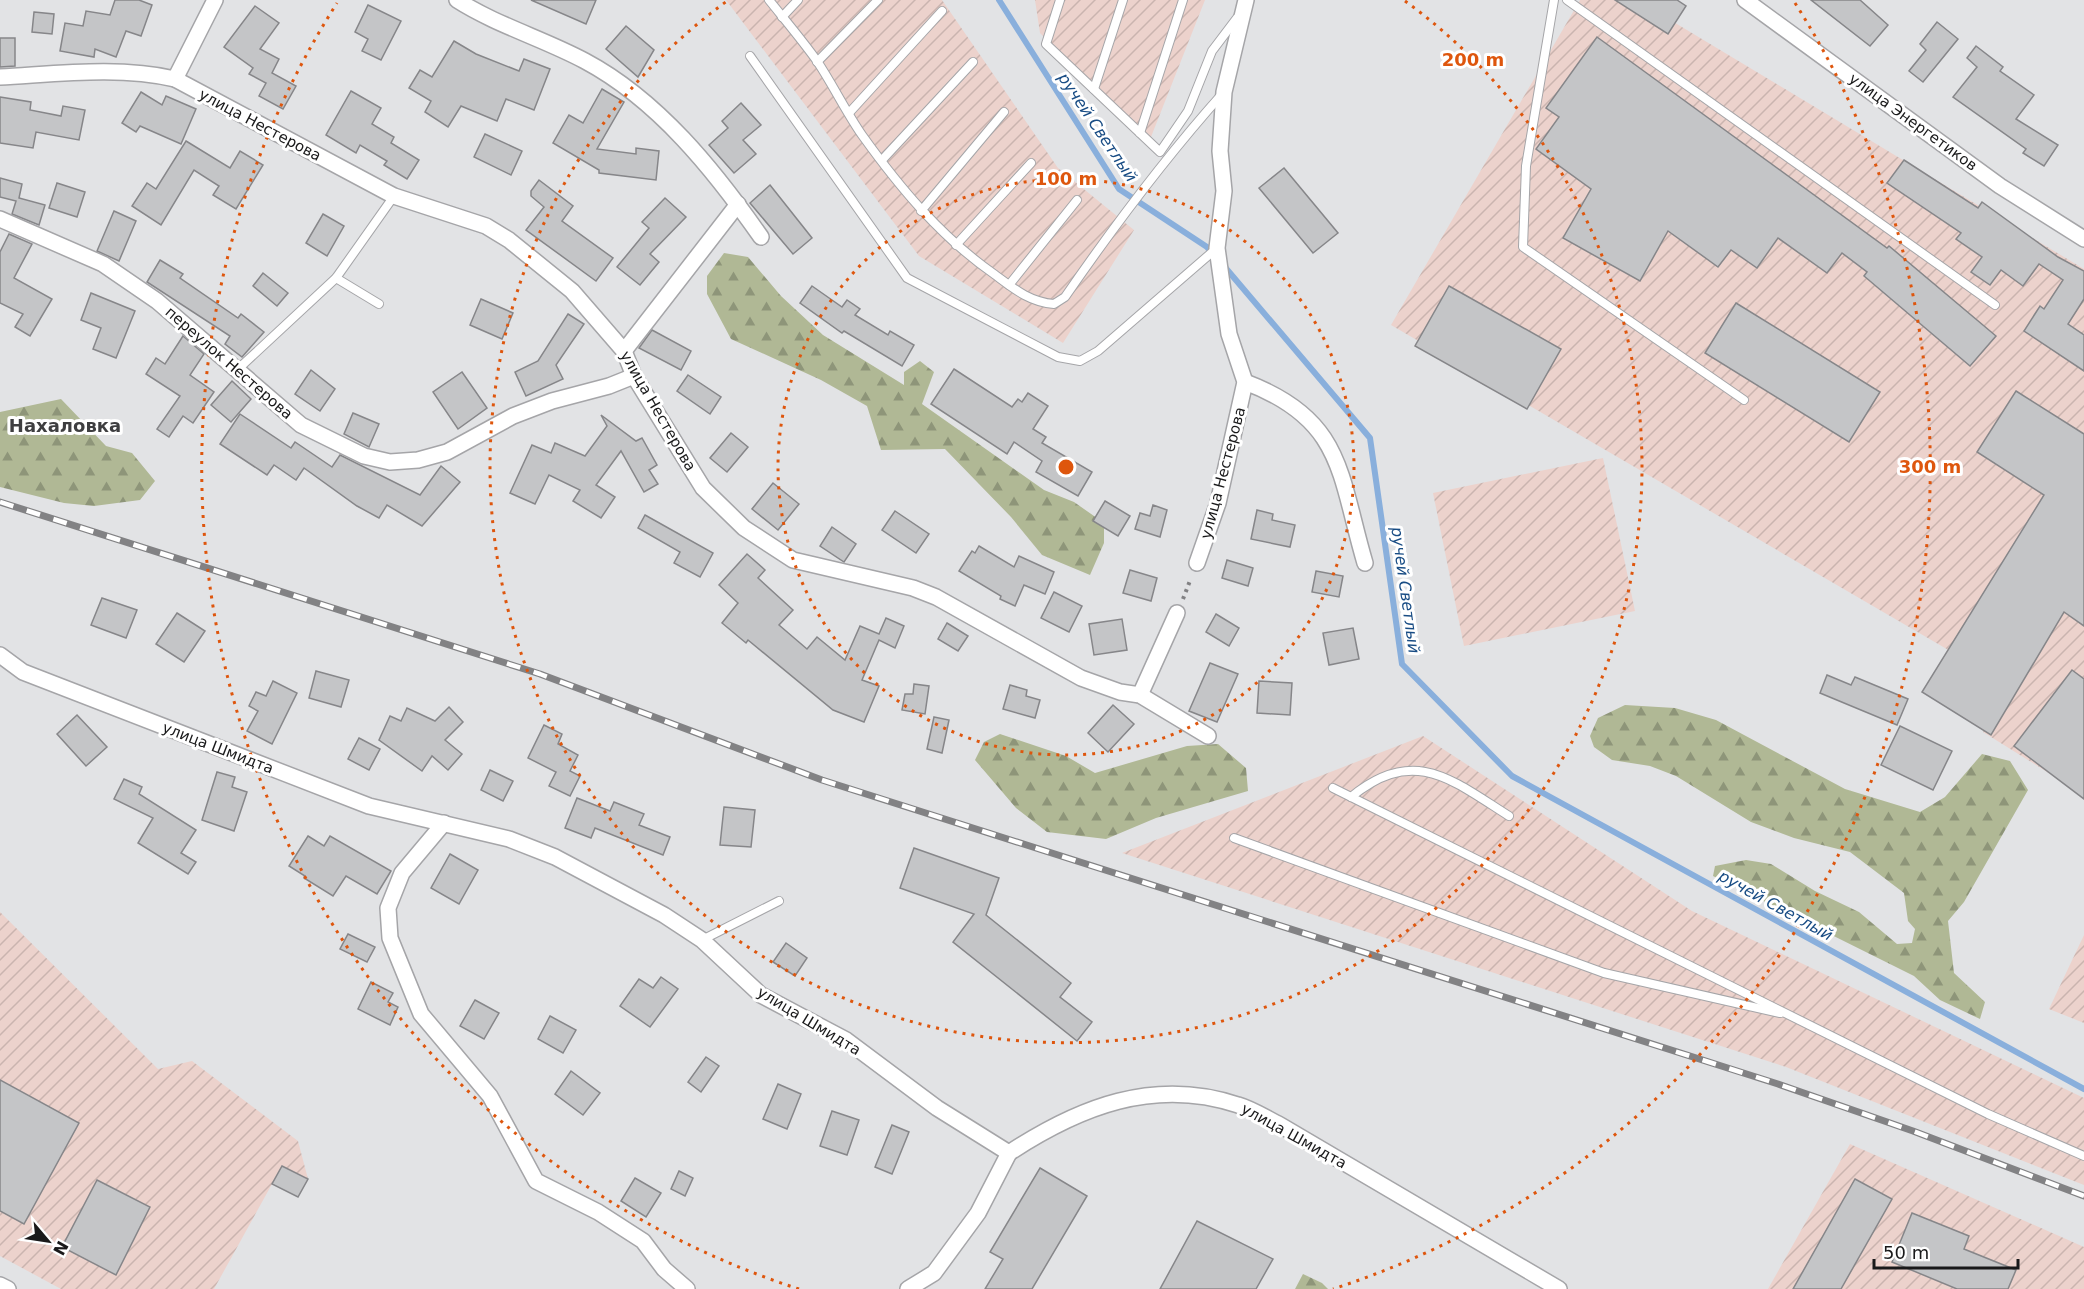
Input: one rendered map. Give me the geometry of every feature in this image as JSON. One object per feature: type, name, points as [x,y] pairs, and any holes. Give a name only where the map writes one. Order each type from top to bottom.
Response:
[{"type":"street","points":[[175,79],[215,0]]},
{"type":"street","points":[[457,0],[586,62],[636,96],[672,128],[738,204],[760,237]]},
{"type":"street","name":"улица Энергетиков","points":[[1745,0],[2000,186],[2084,239]]},
{"type":"street","points":[[1245,5],[1224,92],[1220,151],[1224,191],[1217,249],[1229,334],[1245,382],[1268,391],[1301,412],[1322,432],[1340,465],[1365,563]]},
{"type":"street","name":"улица Нестерова","points":[[0,77],[71,73],[140,74],[175,79],[394,196],[486,226],[509,240],[572,291],[624,351],[634,376],[703,488],[730,516],[772,548],[793,560],[914,588],[936,597],[1081,678],[1120,692],[1140,695]]},
{"type":"street","points":[[624,351],[738,204]]},
{"type":"street","name":"переулок Нестерова","points":[[0,219],[103,264],[157,301],[301,425],[364,456],[390,462],[418,460],[447,452],[513,416],[552,401],[609,386],[634,376]]},
{"type":"street","name":"улица Нестерова","points":[[1197,563],[1218,503],[1245,382]]},
{"type":"street","points":[[1177,613],[1140,695],[1208,736]]},
{"type":"street","name":"улица Шмидта","points":[[0,655],[22,672],[369,806],[509,838],[555,857],[664,915],[702,940],[761,995],[846,1040],[937,1108],[1009,1153],[1077,1114],[1114,1100],[1154,1095],[1195,1096],[1238,1105],[1280,1125],[1559,1289]]},
{"type":"street","points":[[444,823],[402,873],[387,908],[390,938],[421,1014],[490,1096],[536,1181],[598,1212],[644,1241],[664,1269],[687,1289]]},
{"type":"street","points":[[908,1289],[934,1274],[978,1213],[1009,1153]]},
{"type":"street","points":[[0,1285],[8,1289]]},
{"type":"lane","points":[[769,0],[817,62],[849,113],[921,211],[956,245],[1026,297],[1054,304],[1065,297],[1124,211],[1165,159],[1224,92]]},
{"type":"lane","points":[[782,17],[798,0]]},
{"type":"lane","points":[[817,62],[878,0]]},
{"type":"lane","points":[[1059,0],[1046,44],[1160,152],[1188,111],[1212,51],[1245,5]]},
{"type":"lane","points":[[1094,89],[1123,0]]},
{"type":"lane","points":[[1140,133],[1184,0]]},
{"type":"lane","points":[[1554,0],[1526,166],[1523,247],[1744,400]]},
{"type":"lane","points":[[1567,0],[1995,305]]},
{"type":"lane","points":[[849,113],[942,11]]},
{"type":"lane","points":[[750,56],[907,278],[1058,357],[1080,361],[1098,351],[1217,249]]},
{"type":"lane","points":[[882,160],[973,62]]},
{"type":"lane","points":[[921,211],[1004,112]]},
{"type":"lane","points":[[956,245],[1031,163]]},
{"type":"lane","points":[[236,370],[336,278],[394,196]]},
{"type":"lane","points":[[1009,285],[1077,200]]},
{"type":"lane","points":[[336,278],[379,304]]},
{"type":"lane","points":[[1351,797],[1372,780],[1420,768],[1455,782],[1509,816]]},
{"type":"lane","points":[[1333,788],[1988,1114],[2084,1156]]},
{"type":"lane","points":[[1234,838],[1604,973],[1792,1016]]},
{"type":"lane","points":[[702,940],[779,901]]},
{"type":"path","points":[[1177,613],[1197,563]]},
{"type":"shaded area","points":[[726,0],[942,0],[1058,168],[1134,230],[1063,343],[919,256]]},
{"type":"shaded area","points":[[1035,0],[1205,0],[1149,142],[1040,33]]},
{"type":"shaded area","points":[[1580,0],[1637,0],[2084,269],[2084,437],[1957,655],[1391,325]]},
{"type":"shaded area","points":[[1603,458],[1635,611],[1464,646],[1433,493]]},
{"type":"shaded area","points":[[2084,569],[2084,795],[1983,732]]},
{"type":"shaded area","points":[[1423,736],[1692,911],[2084,1098],[2084,1185],[1786,1067],[1122,853]]},
{"type":"shaded area","points":[[0,912],[158,1069],[192,1061],[298,1141],[308,1179],[298,1197],[272,1184],[214,1289],[61,1289],[0,1256]]},
{"type":"shaded area","points":[[2084,935],[2084,1023],[2049,1009]]},
{"type":"shaded area","points":[[1850,1144],[2084,1247],[2084,1289],[1768,1289]]},
{"type":"green space","points":[[724,253],[748,257],[781,296],[823,335],[904,385],[904,372],[920,361],[934,372],[922,404],[1044,490],[1074,502],[1104,523],[1104,543],[1090,575],[1042,555],[1011,517],[945,449],[881,450],[867,406],[821,380],[731,339],[707,294],[707,276]]},
{"type":"green space","points":[[61,399],[106,446],[132,453],[155,481],[140,500],[94,506],[64,503],[0,487],[0,412]]},
{"type":"green space","points":[[1625,705],[1675,708],[1716,720],[1845,789],[1920,812],[1945,797],[1982,754],[2010,761],[2028,790],[1964,902],[1948,921],[1954,973],[1985,1002],[1980,1019],[1940,1000],[1914,976],[1713,876],[1715,866],[1746,860],[1771,864],[1815,891],[1859,912],[1897,944],[1912,943],[1915,929],[1908,921],[1904,893],[1850,852],[1794,838],[1751,822],[1676,776],[1650,766],[1612,760],[1594,747],[1590,736],[1598,718]]},
{"type":"green space","points":[[1000,734],[1066,756],[1095,773],[1187,746],[1218,744],[1246,768],[1248,791],[1156,818],[1106,839],[1047,832],[1016,808],[975,760],[984,742]]},
{"type":"green space","points":[[1303,1274],[1322,1283],[1328,1289],[1295,1289]]},
{"type":"building","points":[[115,0],[139,0],[152,5],[141,36],[126,31],[116,57],[95,49],[94,57],[60,51],[65,23],[83,26],[86,11],[110,15]]},
{"type":"building","points":[[531,0],[596,0],[586,24]]},
{"type":"building","points":[[1615,0],[1677,0],[1686,6],[1668,34]]},
{"type":"building","points":[[1811,0],[1860,0],[1888,25],[1870,46]]},
{"type":"building","points":[[368,5],[401,21],[381,60],[362,51],[368,39],[355,32]]},
{"type":"building","points":[[255,6],[279,23],[260,49],[279,59],[272,73],[296,86],[283,109],[259,96],[266,83],[249,74],[253,68],[224,47]]},
{"type":"building","points":[[34,12],[54,14],[52,34],[32,32]]},
{"type":"building","points":[[1937,22],[1958,39],[1923,82],[1909,71],[1926,50],[1920,44]]},
{"type":"building","points":[[626,26],[654,50],[638,77],[606,49]]},
{"type":"building","points":[[1597,37],[1887,248],[1889,246],[1996,336],[1970,366],[1864,276],[1867,272],[1842,253],[1827,273],[1778,238],[1757,268],[1731,250],[1718,267],[1668,231],[1640,281],[1563,238],[1591,189],[1536,149],[1559,117],[1546,108]]},
{"type":"building","points":[[0,38],[15,38],[15,66],[0,67]]},
{"type":"building","points":[[454,41],[476,54],[519,71],[524,59],[550,69],[534,110],[506,99],[497,121],[461,106],[448,127],[425,112],[431,101],[409,88],[420,70],[432,77]]},
{"type":"building","points":[[1976,46],[2003,67],[2000,71],[2034,95],[2016,119],[2058,145],[2044,166],[2023,153],[2026,149],[1953,97],[1977,67],[1967,58]]},
{"type":"building","points":[[602,89],[624,102],[597,149],[636,154],[636,148],[659,151],[656,180],[599,173],[599,170],[553,143],[569,115],[583,123]]},
{"type":"building","points":[[351,91],[381,108],[372,124],[394,137],[391,143],[419,160],[407,179],[384,165],[387,161],[360,145],[356,153],[326,135]]},
{"type":"building","points":[[141,92],[162,105],[166,96],[196,109],[181,144],[140,126],[136,132],[122,123]]},
{"type":"building","points":[[0,97],[31,102],[30,110],[61,116],[63,106],[85,110],[79,140],[36,132],[33,148],[0,143]]},
{"type":"building","points":[[741,103],[761,125],[743,140],[756,154],[734,173],[709,145],[728,128],[722,121]]},
{"type":"building","points":[[485,134],[522,151],[511,175],[474,157]]},
{"type":"building","points":[[186,141],[230,168],[240,151],[263,165],[236,209],[213,195],[219,186],[194,170],[161,225],[132,206],[147,183],[156,189]]},
{"type":"building","points":[[1904,160],[1978,208],[1982,202],[2058,257],[2084,271],[2084,299],[2068,324],[2084,335],[2084,371],[2024,331],[2040,306],[2044,309],[2063,280],[2039,264],[2023,286],[2001,270],[1990,285],[1971,272],[1982,257],[1956,239],[1961,233],[1887,183]]},
{"type":"building","points":[[1284,168],[1338,233],[1313,253],[1259,188]]},
{"type":"building","points":[[0,178],[22,184],[19,198],[45,205],[39,225],[12,214],[16,201],[0,197]]},
{"type":"building","points":[[539,180],[573,206],[562,221],[613,258],[596,281],[526,230],[544,207],[531,196],[531,191]]},
{"type":"building","points":[[57,183],[85,192],[77,217],[49,208]]},
{"type":"building","points":[[770,185],[812,238],[793,254],[750,203]]},
{"type":"building","points":[[665,198],[686,217],[650,254],[659,262],[640,285],[617,267],[649,228],[642,222]]},
{"type":"building","points":[[114,211],[136,221],[119,261],[97,251]]},
{"type":"building","points":[[323,214],[344,226],[327,256],[306,243]]},
{"type":"building","points":[[9,234],[32,244],[14,278],[52,299],[30,336],[15,327],[23,314],[0,303],[0,252]]},
{"type":"building","points":[[160,260],[183,274],[180,278],[238,318],[241,314],[264,332],[242,357],[225,344],[230,336],[147,282]]},
{"type":"building","points":[[263,273],[288,293],[277,306],[253,286]]},
{"type":"building","points":[[812,286],[842,307],[847,300],[860,309],[855,315],[888,335],[890,331],[914,345],[902,366],[844,331],[842,333],[800,303]]},
{"type":"building","points":[[1449,286],[1561,349],[1527,409],[1415,346]]},
{"type":"building","points":[[91,293],[135,311],[116,358],[93,349],[101,328],[81,320]]},
{"type":"building","points":[[481,299],[513,313],[502,339],[470,325]]},
{"type":"building","points":[[1736,303],[1880,392],[1849,442],[1705,353]]},
{"type":"building","points":[[568,314],[584,324],[556,365],[563,379],[526,396],[515,372],[538,361]]},
{"type":"building","points":[[652,330],[691,351],[681,370],[639,348]]},
{"type":"building","points":[[183,336],[204,354],[190,375],[214,392],[193,423],[183,416],[169,437],[157,429],[180,396],[146,374],[156,358],[165,364]]},
{"type":"building","points":[[954,369],[1012,407],[1018,399],[1022,402],[1028,393],[1048,406],[1033,429],[1046,437],[1042,443],[1092,472],[1078,496],[1036,472],[1042,461],[1014,442],[1007,454],[931,404]]},
{"type":"building","points":[[311,370],[335,389],[320,411],[295,394]]},
{"type":"building","points":[[462,372],[487,408],[458,429],[433,392]]},
{"type":"building","points":[[688,375],[721,397],[710,414],[677,391]]},
{"type":"building","points":[[232,381],[251,399],[231,422],[211,405]]},
{"type":"building","points":[[2016,391],[2084,434],[2084,626],[2064,612],[1991,735],[1922,692],[2044,495],[1977,452]]},
{"type":"building","points":[[353,413],[379,424],[369,447],[344,434]]},
{"type":"building","points":[[240,414],[291,448],[295,442],[332,467],[340,455],[420,495],[441,466],[460,482],[422,526],[387,505],[379,518],[357,506],[304,468],[296,480],[274,465],[267,475],[220,444]]},
{"type":"building","points":[[601,415],[636,441],[642,438],[657,465],[649,470],[658,484],[644,492],[621,451],[596,485],[615,497],[601,518],[573,501],[580,490],[549,475],[535,504],[510,493],[532,445],[551,453],[555,443],[585,456],[607,426]]},
{"type":"building","points":[[731,433],[748,447],[727,472],[710,458]]},
{"type":"building","points":[[773,483],[799,504],[778,530],[752,509]]},
{"type":"building","points":[[1105,501],[1130,516],[1118,536],[1093,521]]},
{"type":"building","points":[[1153,505],[1167,510],[1160,537],[1135,529],[1140,513],[1150,516]]},
{"type":"building","points":[[1257,510],[1273,514],[1272,520],[1295,525],[1290,547],[1251,539]]},
{"type":"building","points":[[895,511],[929,534],[916,553],[882,530]]},
{"type":"building","points":[[645,515],[713,553],[700,577],[674,563],[680,552],[638,528]]},
{"type":"building","points":[[832,527],[856,544],[844,562],[820,546]]},
{"type":"building","points":[[979,546],[1014,567],[1019,556],[1054,572],[1045,594],[1024,585],[1015,606],[1000,599],[1001,596],[959,571],[972,551],[975,553]]},
{"type":"building","points":[[747,554],[765,570],[758,578],[793,610],[779,625],[807,649],[817,637],[845,660],[860,626],[879,634],[886,618],[904,626],[895,648],[879,640],[862,680],[879,686],[864,722],[833,710],[748,640],[746,643],[722,623],[738,603],[719,585]]},
{"type":"building","points":[[1227,560],[1253,568],[1248,586],[1222,578]]},
{"type":"building","points":[[1130,570],[1157,578],[1151,601],[1123,593]]},
{"type":"building","points":[[1316,571],[1343,576],[1339,597],[1312,592]]},
{"type":"building","points":[[1054,592],[1082,606],[1069,632],[1041,618]]},
{"type":"building","points":[[102,598],[137,610],[126,638],[91,625]]},
{"type":"building","points":[[177,613],[205,631],[184,662],[156,644]]},
{"type":"building","points":[[1216,614],[1239,628],[1229,646],[1206,632]]},
{"type":"building","points":[[1122,619],[1127,650],[1094,655],[1089,624]]},
{"type":"building","points":[[947,623],[968,636],[958,651],[938,639]]},
{"type":"building","points":[[1353,628],[1359,659],[1329,665],[1323,633]]},
{"type":"building","points":[[1210,663],[1238,674],[1217,722],[1189,711]]},
{"type":"building","points":[[2072,670],[2084,679],[2084,799],[2014,746]]},
{"type":"building","points":[[316,671],[349,680],[341,707],[309,698]]},
{"type":"building","points":[[1827,675],[1851,685],[1855,677],[1908,699],[1897,725],[1820,693]]},
{"type":"building","points":[[273,681],[297,693],[272,744],[247,731],[258,711],[249,706],[256,692],[266,696]]},
{"type":"building","points":[[1259,681],[1292,683],[1290,715],[1257,713]]},
{"type":"building","points":[[914,684],[929,686],[925,714],[902,710],[905,694],[913,694]]},
{"type":"building","points":[[1010,685],[1027,690],[1026,696],[1040,700],[1035,718],[1003,709]]},
{"type":"building","points":[[1113,705],[1134,724],[1108,752],[1088,733]]},
{"type":"building","points":[[449,707],[463,722],[445,740],[462,754],[448,770],[432,756],[422,771],[379,740],[390,716],[401,721],[407,708],[435,721]]},
{"type":"building","points":[[77,715],[107,747],[86,766],[57,734]]},
{"type":"building","points":[[934,717],[949,720],[942,753],[927,749]]},
{"type":"building","points":[[544,725],[562,734],[558,744],[578,755],[570,771],[580,776],[570,796],[549,786],[556,772],[528,758]]},
{"type":"building","points":[[1900,726],[1952,751],[1933,790],[1881,765]]},
{"type":"building","points":[[359,738],[380,749],[369,770],[348,759]]},
{"type":"building","points":[[490,770],[513,781],[503,801],[481,790]]},
{"type":"building","points":[[217,772],[235,777],[232,787],[247,792],[234,831],[202,820]]},
{"type":"building","points":[[124,779],[142,787],[139,794],[196,830],[181,853],[196,862],[188,874],[138,843],[153,818],[114,799]]},
{"type":"building","points":[[577,798],[610,811],[614,802],[644,814],[639,825],[670,837],[663,855],[595,828],[591,838],[565,828]]},
{"type":"building","points":[[724,807],[755,810],[751,847],[720,845]]},
{"type":"building","points":[[308,836],[324,846],[330,836],[391,871],[377,894],[346,876],[333,896],[289,866]]},
{"type":"building","points":[[914,848],[999,878],[986,915],[1071,983],[1060,997],[1092,1022],[1077,1041],[953,942],[974,914],[900,888]]},
{"type":"building","points":[[450,854],[478,870],[459,904],[431,888]]},
{"type":"building","points":[[348,934],[375,947],[367,962],[340,949]]},
{"type":"building","points":[[786,943],[807,958],[795,976],[773,962]]},
{"type":"building","points":[[661,977],[678,989],[650,1027],[620,1006],[639,979],[653,988]]},
{"type":"building","points":[[371,982],[393,993],[388,1002],[398,1007],[390,1025],[358,1009]]},
{"type":"building","points":[[475,1000],[499,1013],[484,1039],[460,1026]]},
{"type":"building","points":[[550,1016],[576,1030],[563,1053],[538,1039]]},
{"type":"building","points":[[706,1057],[719,1066],[701,1092],[688,1082]]},
{"type":"building","points":[[571,1071],[600,1093],[583,1115],[555,1094]]},
{"type":"building","points":[[0,1080],[79,1123],[24,1224],[0,1211]]},
{"type":"building","points":[[778,1084],[801,1094],[787,1129],[763,1119]]},
{"type":"building","points":[[832,1111],[859,1120],[847,1155],[820,1146]]},
{"type":"building","points":[[892,1125],[909,1132],[892,1174],[875,1167]]},
{"type":"building","points":[[282,1166],[308,1179],[298,1197],[272,1184]]},
{"type":"building","points":[[1040,1168],[1087,1196],[1032,1289],[985,1289],[1003,1259],[990,1252]]},
{"type":"building","points":[[679,1171],[693,1178],[685,1196],[671,1189]]},
{"type":"building","points":[[635,1178],[661,1193],[646,1217],[621,1201]]},
{"type":"building","points":[[1855,1179],[1892,1199],[1841,1289],[1793,1289]]},
{"type":"building","points":[[97,1180],[150,1207],[116,1275],[62,1247]]},
{"type":"building","points":[[1912,1213],[1969,1236],[1964,1249],[2016,1270],[2008,1289],[1957,1289],[1892,1262]]},
{"type":"building","points":[[1197,1221],[1273,1259],[1256,1289],[1160,1289]]},
{"type":"waterway","name":"ручей Светлый","points":[[999,0],[1119,189],[1207,247],[1213,254]]},
{"type":"waterway","name":"ручей Светлый","points":[[1224,266],[1370,438],[1402,664],[1512,776],[2084,1089]]},
{"type":"railway","points":[[0,502],[540,674],[822,780],[1778,1084],[1913,1131],[2084,1196]]},
{"type":"district","name":"Нахаловка","points":[[65,426]]}]
